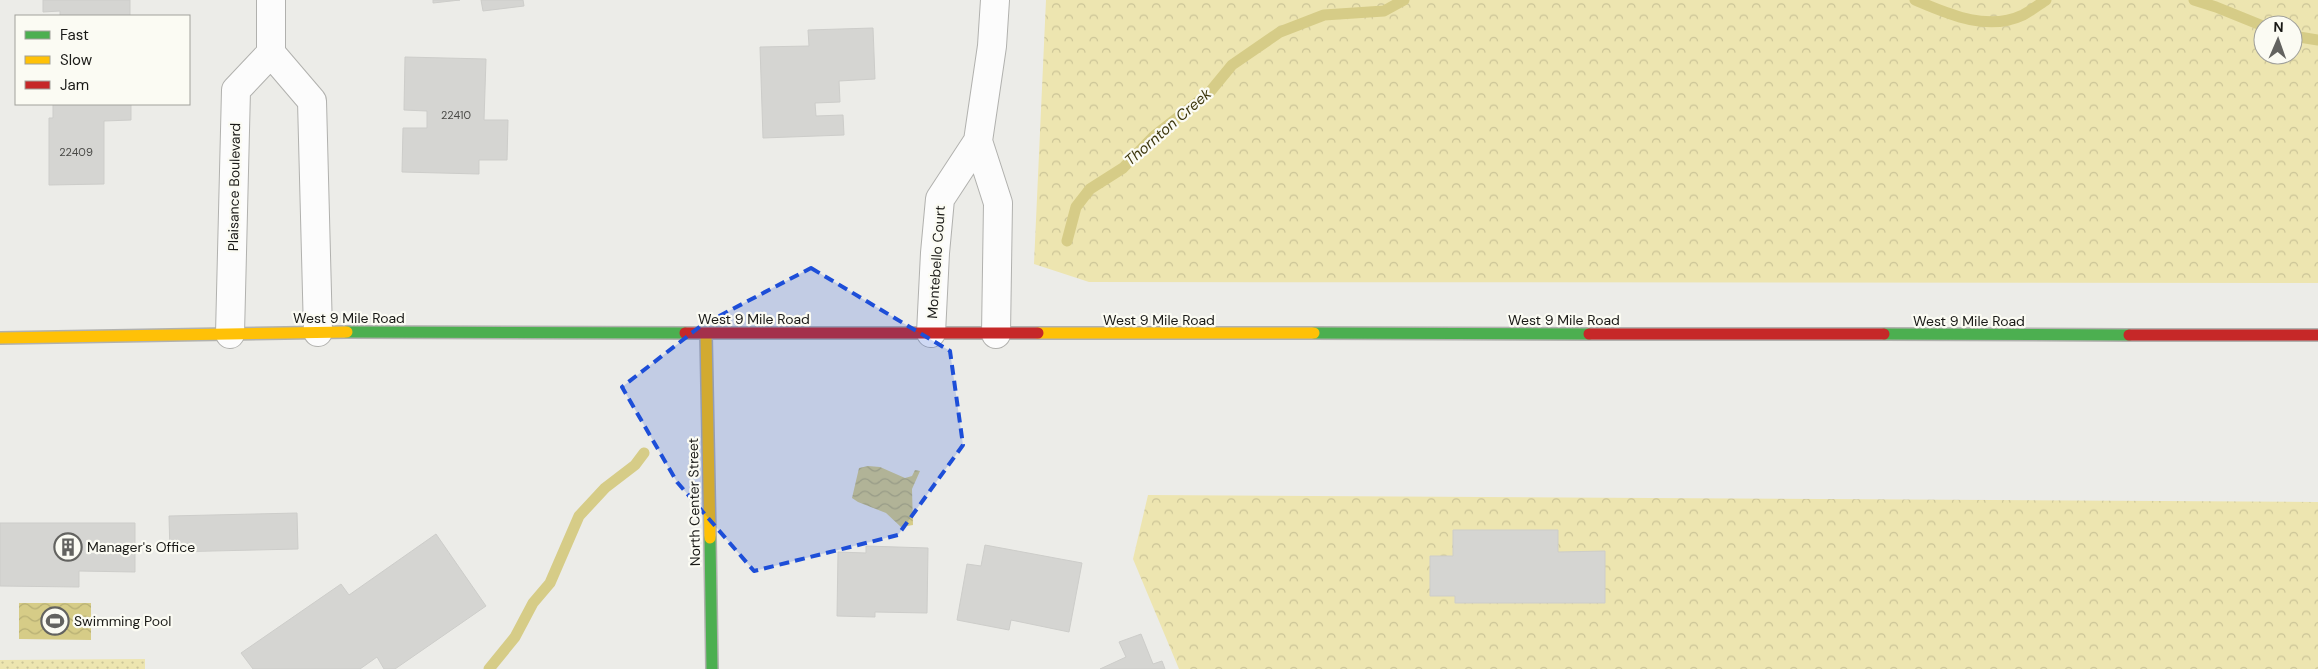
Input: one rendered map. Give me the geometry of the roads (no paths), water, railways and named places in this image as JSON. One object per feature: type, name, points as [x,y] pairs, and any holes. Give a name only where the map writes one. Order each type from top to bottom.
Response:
[{"type":"street","points":[[271,0],[271,53],[312,101],[318,332]]},
{"type":"street","name":"Montebello Court","points":[[931,333],[940,200],[978,141],[992,46],[995,0]]},
{"type":"street","name":"Plaisance Boulevard","points":[[230,334],[236,90],[271,53]]},
{"type":"street","name":"Montebello Court","points":[[978,141],[998,203],[996,334]]},
{"type":"street","name":"West 9 Mile Road","points":[[0,338],[318,332],[2318,335]]},
{"type":"street","name":"North Center Street","points":[[706,334],[712,669]]},
{"type":"water","points":[[868,466],[880,467],[905,478],[912,476],[915,470],[920,471],[912,489],[913,525],[901,527],[886,513],[852,498],[859,468]]},
{"type":"water","name":"Swimming Pool","points":[[19,603],[91,603],[91,640],[19,639]]},
{"type":"waterway","name":"Thornton Creek","points":[[1067,241],[1076,207],[1090,189],[1123,168],[1154,136],[1209,93],[1232,65],[1280,32],[1324,15],[1384,11],[1404,0]]},
{"type":"waterway","name":"Thornton Creek","points":[[1915,0],[1941,11],[1968,19],[1996,22],[2023,15],[2046,0]]},
{"type":"waterway","name":"Thornton Creek","points":[[2194,0],[2253,22]]},
{"type":"waterway","name":"Thornton Creek","points":[[2303,38],[2318,40]]},
{"type":"waterway","name":"Thornton Creek","points":[[489,669],[515,637],[533,603],[550,583],[579,516],[605,488],[635,465],[644,453]]},
{"type":"place","name":"Manager's Office","points":[[68,547]]},
{"type":"place","name":"Swimming Pool","points":[[55,621]]}]
